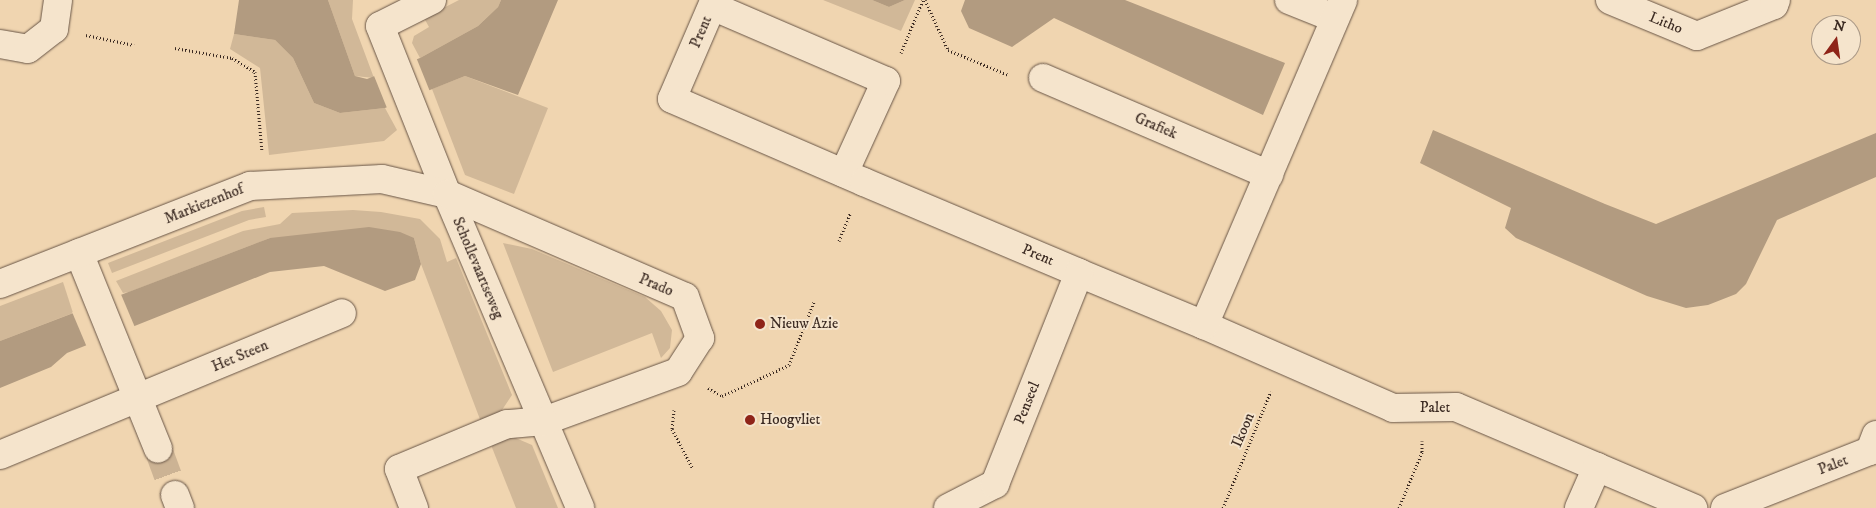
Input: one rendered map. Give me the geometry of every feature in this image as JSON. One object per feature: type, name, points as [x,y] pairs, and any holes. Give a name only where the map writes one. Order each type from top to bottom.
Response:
[{"type":"street","points":[[0,44],[28,49],[54,28],[58,0]]},
{"type":"street","name":"Schollevaartseweg","points":[[432,0],[380,26],[447,194],[580,508]]},
{"type":"street","points":[[1204,325],[1338,9],[1289,0]]},
{"type":"street","name":"Litho","points":[[1610,0],[1697,36],[1774,5],[1776,0]]},
{"type":"street","name":"Prent","points":[[844,173],[886,81],[712,6],[672,100],[1079,273],[1204,325]]},
{"type":"street","name":"Grafiek","points":[[1043,78],[1269,175]]},
{"type":"street","name":"Markiezenhof","points":[[0,284],[250,186],[382,179],[447,194]]},
{"type":"street","name":"Prado","points":[[447,194],[685,297],[700,338],[678,372]]},
{"type":"street","points":[[79,254],[139,398],[158,449]]},
{"type":"street","name":"Penseel","points":[[948,508],[995,484],[1079,273]]},
{"type":"street","name":"Het Steen","points":[[0,456],[342,313]]},
{"type":"street","name":"Palet","points":[[1204,325],[1393,408],[1456,407],[1693,508]]},
{"type":"street","points":[[414,508],[399,468],[507,424],[544,421],[678,372]]},
{"type":"street","name":"Palet","points":[[1725,508],[1870,451],[1876,435]]},
{"type":"street","points":[[1579,508],[1596,467]]},
{"type":"path","points":[[898,60],[924,0]]},
{"type":"path","points":[[924,0],[948,50],[1026,82],[1043,78]]},
{"type":"path","points":[[54,28],[134,44]]},
{"type":"path","points":[[175,48],[232,58],[254,72],[265,185]]},
{"type":"path","points":[[693,469],[672,429],[678,372],[722,396],[789,365],[814,302]]},
{"type":"path","name":"Ikoon","points":[[1222,508],[1284,360]]},
{"type":"path","points":[[1399,508],[1422,452],[1423,408]]},
{"type":"shaded area","points":[[239,0],[328,0],[355,76],[367,79],[420,58],[478,26],[498,7],[501,0],[558,0],[518,95],[465,76],[385,108],[340,113],[314,103],[293,58],[275,40],[234,34]]},
{"type":"shaded area","points":[[328,0],[353,0],[352,19],[374,78],[355,76]]},
{"type":"shaded area","points":[[459,0],[501,0],[498,7],[478,26],[420,58],[412,43],[414,36],[429,27],[424,18]]},
{"type":"shaded area","points":[[823,0],[872,0],[889,7],[905,0],[915,0],[901,31]]},
{"type":"shaded area","points":[[872,0],[905,0],[889,7]]},
{"type":"shaded area","points":[[965,0],[1125,0],[1285,63],[1263,115],[1054,18],[1012,47],[969,28],[961,11]]},
{"type":"shaded area","points":[[234,34],[275,40],[293,58],[314,103],[340,113],[385,108],[397,130],[384,141],[269,155],[260,68],[230,49]]},
{"type":"shaded area","points":[[465,76],[548,108],[514,194],[465,175],[432,89]]},
{"type":"shaded area","points":[[1433,130],[1656,224],[1876,133],[1876,177],[1777,220],[1746,284],[1736,294],[1708,305],[1686,308],[1647,296],[1516,238],[1505,228],[1511,208],[1420,163]]},
{"type":"shaded area","points":[[264,207],[266,217],[249,220],[112,273],[108,263],[242,211]]},
{"type":"shaded area","points":[[353,210],[381,212],[420,219],[440,239],[447,262],[456,258],[512,395],[500,413],[481,422],[421,264],[414,238],[270,238],[129,292],[123,293],[116,281],[243,231],[280,224],[292,213]]},
{"type":"shaded area","points":[[369,227],[400,232],[414,238],[421,264],[415,280],[385,291],[324,266],[270,272],[67,353],[51,367],[0,388],[0,341],[270,238]]},
{"type":"shaded area","points":[[503,243],[532,249],[645,297],[661,311],[672,330],[670,348],[661,358],[652,333],[553,372]]},
{"type":"shaded area","points":[[63,282],[73,313],[0,341],[0,306]]},
{"type":"shaded area","points":[[506,434],[532,445],[558,508],[516,508],[489,440]]},
{"type":"pier","points":[[416,57],[430,92],[388,109],[373,74]]},
{"type":"pier","points":[[120,292],[135,328],[87,348],[72,312]]},
{"type":"tunnel","points":[[158,449],[175,495]]},
{"type":"place","name":"Nieuw Azie","points":[[760,324]]},
{"type":"place","name":"Hoogvliet","points":[[750,420]]}]
